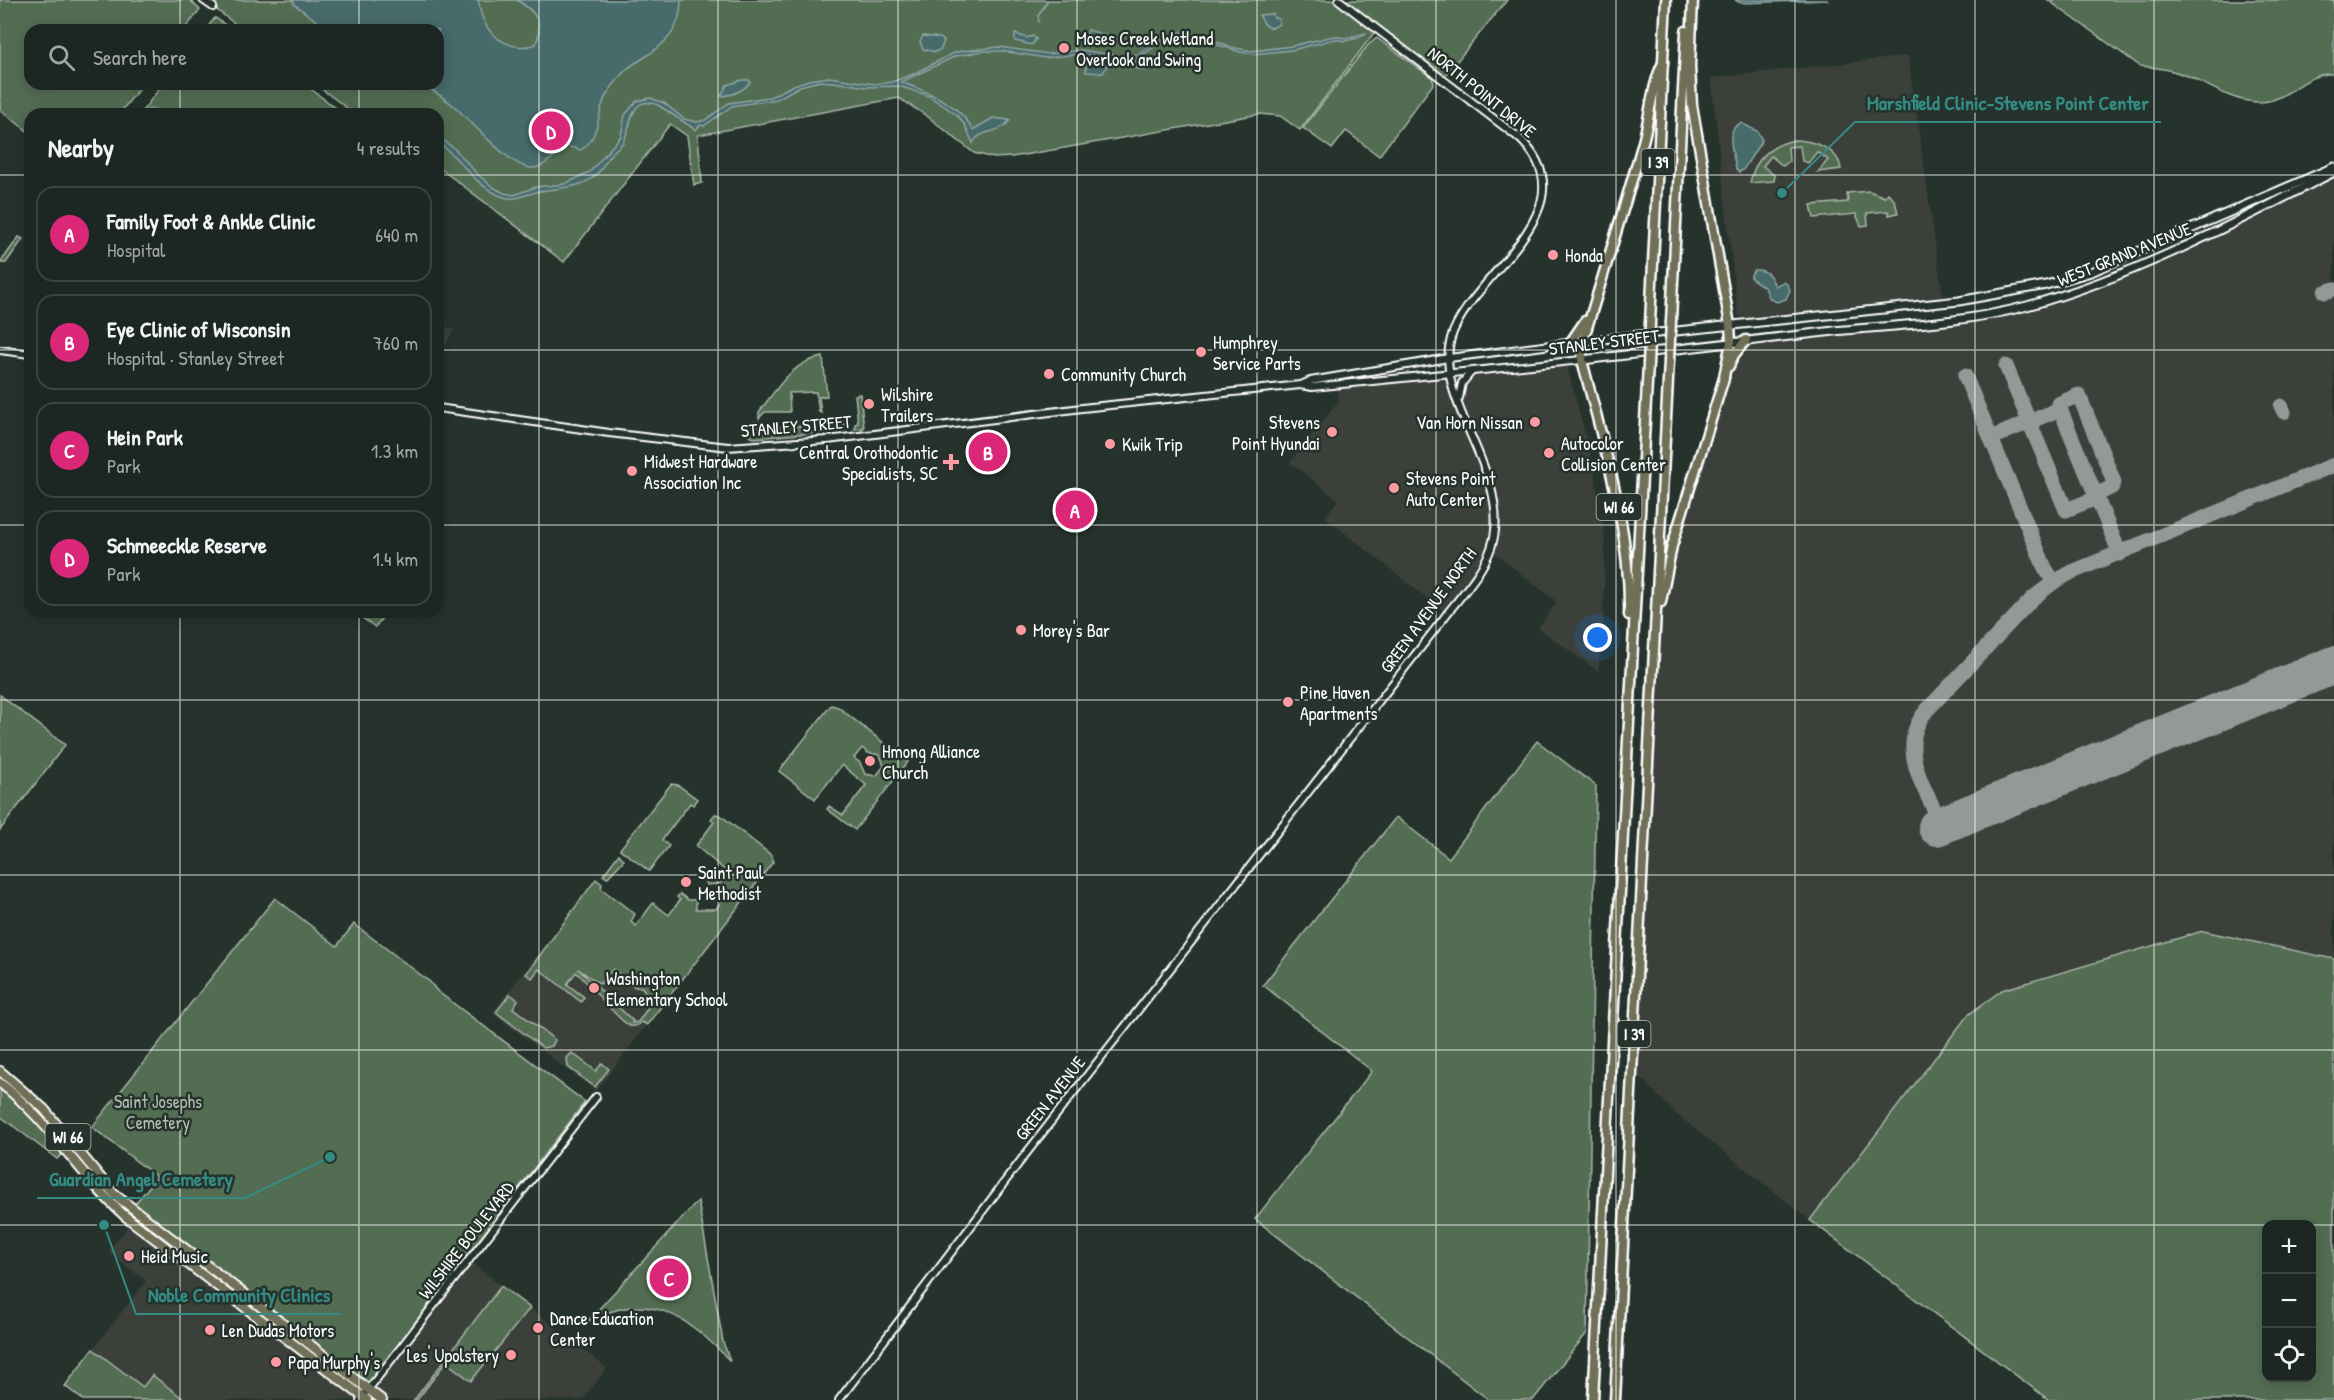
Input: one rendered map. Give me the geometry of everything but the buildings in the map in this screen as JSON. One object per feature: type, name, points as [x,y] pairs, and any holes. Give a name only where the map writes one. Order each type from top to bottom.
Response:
[{"type":"highway","name":"I 39","points":[[1593,1400],[1666,0]]},
{"type":"highway","name":"I 39","points":[[1614,1400],[1687,0]]},
{"type":"highway","points":[[1693,0],[1690,66],[1692,105],[1730,325],[1731,342],[1723,382]]},
{"type":"highway","points":[[1582,360],[1583,341],[1638,160],[1658,72],[1663,63]]},
{"type":"highway","points":[[1570,343],[1592,311]]},
{"type":"highway","points":[[1656,613],[1661,606],[1672,546],[1723,382],[1734,355],[1746,340]]},
{"type":"highway","name":"WI 66","points":[[1582,360],[1623,530],[1629,604],[1628,646],[1632,658]]},
{"type":"main road","name":"WEST GRAND AVENUE","points":[[1909,306],[1985,298],[2072,278],[2215,220],[2334,167]]},
{"type":"main road","name":"WEST GRAND AVENUE","points":[[1912,324],[2009,310],[2091,286],[2197,241],[2334,172]]},
{"type":"main road","name":"STANLEY STREET","points":[[1583,341],[1909,306]]},
{"type":"main road","name":"STANLEY STREET","points":[[1582,360],[1746,340],[1912,324]]},
{"type":"main road","name":"WI 66","points":[[0,1071],[45,1109],[114,1194],[382,1400]]},
{"type":"main road","name":"WI 66","points":[[0,1083],[38,1116],[96,1190],[125,1216],[363,1399]]},
{"type":"street","points":[[203,0],[213,7]]},
{"type":"street","name":"NORTH POINT DRIVE","points":[[1339,0],[1519,138],[1528,146],[1541,170],[1542,198],[1537,217],[1456,326],[1449,345],[1449,358]]},
{"type":"street","name":"STANLEY STREET","points":[[1300,385],[1310,381],[1449,358],[1583,341]]},
{"type":"street","points":[[0,350],[24,353]]},
{"type":"street","name":"GREEN AVENUE NORTH","points":[[1287,818],[1443,619],[1491,550],[1495,526],[1495,502],[1452,386],[1449,358]]},
{"type":"street","name":"STANLEY STREET","points":[[444,409],[609,433],[728,447],[827,440],[1082,408],[1300,385],[1317,387],[1582,360]]},
{"type":"street","points":[[1460,405],[1460,389],[1473,370]]},
{"type":"street","name":"GREEN AVENUE","points":[[839,1400],[1025,1155],[1287,818]]},
{"type":"street","name":"WILSHIRE BOULEVARD","points":[[363,1399],[596,1097]]},
{"type":"shaded area","points":[[1908,56],[1943,298],[1895,302],[1878,308],[1745,319],[1738,315],[1711,78]]},
{"type":"shaded area","points":[[2334,172],[2334,959],[2203,931],[2002,990],[1968,1015],[1810,1220],[1676,1114],[1632,1069],[1656,613],[1661,606],[1664,584],[1731,342],[1977,316],[2099,284]]},
{"type":"shaded area","points":[[444,326],[454,329],[444,349]]},
{"type":"shaded area","points":[[1566,362],[1594,469],[1605,539],[1603,628],[1598,671],[1538,628],[1557,602],[1491,550],[1447,614],[1325,517],[1338,500],[1290,462],[1339,401],[1336,385]]},
{"type":"shaded area","name":"Washington Elementary School","points":[[589,890],[691,967],[596,1091],[492,1013]]},
{"type":"shaded area","points":[[129,1225],[360,1400],[185,1400],[152,1376],[143,1387],[93,1349],[146,1281],[108,1252]]},
{"type":"shaded area","points":[[471,1262],[501,1286],[414,1400],[386,1400],[378,1393],[378,1384]]},
{"type":"shaded area","points":[[530,1308],[607,1368],[582,1400],[417,1400],[446,1362],[472,1381]]},
{"type":"green space","points":[[0,0],[190,0],[200,10],[189,24],[24,24],[24,90],[138,90],[124,108],[24,108],[24,128],[0,110]]},
{"type":"green space","points":[[204,0],[1507,0],[1443,78],[1377,29],[1300,130],[1280,116],[1260,114],[1012,157],[994,158],[974,153],[927,116],[899,98],[698,135],[702,183],[694,185],[687,136],[670,124],[564,262],[444,172],[444,108],[347,108],[323,90],[444,90],[444,24],[235,24]]},
{"type":"green space","points":[[2048,0],[2334,0],[2334,74],[2314,77],[2288,93],[2269,101],[2238,99],[2179,73],[2140,66]]},
{"type":"green space","points":[[215,18],[224,24],[210,24]]},
{"type":"green space","points":[[1377,38],[1432,78],[1434,83],[1379,156],[1346,131],[1332,149],[1303,128],[1368,45]]},
{"type":"green space","points":[[158,90],[312,90],[336,108],[145,108]]},
{"type":"green space","points":[[1794,140],[1816,144],[1830,151],[1839,162],[1841,169],[1818,172],[1828,160],[1817,152],[1808,163],[1802,161],[1800,146],[1788,147],[1789,161],[1783,166],[1771,156],[1763,166],[1775,176],[1774,181],[1750,183],[1755,167],[1765,154],[1778,145]]},
{"type":"green space","points":[[1869,191],[1885,197],[1888,193],[1895,201],[1898,213],[1889,215],[1888,211],[1867,213],[1868,225],[1861,226],[1856,214],[1814,218],[1811,205],[1848,202],[1847,193]]},
{"type":"green space","points":[[19,237],[23,239],[6,263],[0,263]]},
{"type":"green space","points":[[823,357],[827,396],[819,397],[821,413],[816,392],[789,393],[790,412],[765,412],[759,418],[759,412],[786,377],[802,364]]},
{"type":"green space","points":[[860,394],[864,428],[855,429],[855,424],[858,423],[855,395]]},
{"type":"green space","points":[[754,422],[759,422],[757,428],[845,424],[844,430],[754,438],[749,436],[748,431]]},
{"type":"green space","points":[[362,618],[382,618],[375,627]]},
{"type":"green space","points":[[0,695],[65,745],[0,830]]},
{"type":"green space","points":[[831,705],[838,707],[908,762],[855,830],[827,809],[829,806],[843,815],[866,785],[842,765],[815,799],[779,771]],"holes":[[[862,748],[868,753],[880,755],[884,766],[876,776],[865,774],[860,763],[854,758]]]},
{"type":"green space","points":[[1537,741],[1596,786],[1587,1333],[1533,1400],[1489,1400],[1255,1219],[1372,1071],[1263,985],[1396,817],[1449,858]]},
{"type":"green space","points":[[671,784],[678,785],[697,799],[693,805],[690,803],[662,840],[669,846],[649,871],[620,849]]},
{"type":"green space","points":[[715,814],[720,815],[771,855],[773,862],[647,1025],[642,1022],[636,1026],[630,1026],[625,1023],[576,972],[567,984],[584,997],[581,1002],[539,969],[532,978],[526,974],[596,879],[602,884],[603,890],[635,914],[631,922],[636,926],[653,903],[669,915],[680,900],[677,897],[680,894],[688,900],[696,900],[696,909],[716,909],[720,903],[716,884],[707,885],[705,879],[697,872],[699,868],[719,884],[728,873],[696,846],[714,822],[711,819]],"holes":[[[578,969],[600,984],[613,969],[635,987],[642,987],[652,1002],[638,1022],[632,1023],[633,1021]]]},
{"type":"green space","points":[[619,854],[624,860],[607,878],[603,875]]},
{"type":"green space","name":"Saint Josephs Cemetery","points":[[275,898],[337,946],[354,924],[430,982],[437,991],[585,1102],[369,1383],[134,1205],[157,1177],[92,1127]]},
{"type":"green space","points":[[2203,931],[2334,959],[2334,1400],[2049,1400],[1810,1220],[1968,1015],[2002,990]]},
{"type":"green space","points":[[510,994],[518,1000],[513,1008],[555,1040],[552,1046],[543,1048],[496,1012]]},
{"type":"green space","points":[[572,1053],[596,1071],[602,1063],[609,1069],[595,1087],[568,1067],[567,1058]]},
{"type":"green space","points":[[0,1087],[34,1118],[61,1150],[62,1154],[57,1159],[0,1116]]},
{"type":"green space","points":[[698,1201],[723,1342],[730,1361],[698,1331],[682,1320],[647,1307],[628,1307],[608,1312],[586,1323]]},
{"type":"green space","points":[[501,1286],[530,1308],[471,1381],[446,1362],[417,1400],[414,1400]]},
{"type":"green space","points":[[93,1349],[143,1387],[152,1375],[185,1400],[83,1400],[65,1386]]},
{"type":"water","points":[[293,0],[478,0],[482,17],[492,33],[512,45],[528,46],[536,44],[539,24],[533,13],[517,0],[681,0],[675,28],[665,42],[627,69],[608,93],[597,127],[587,145],[581,150],[566,146],[536,168],[522,166],[512,160],[490,142],[453,105],[432,90],[444,90],[444,24],[321,24],[294,4]]},
{"type":"water","points":[[1735,0],[1828,0],[1741,3]]},
{"type":"water","points":[[1273,14],[1274,18],[1279,19],[1279,24],[1272,28],[1265,25],[1259,15]]},
{"type":"water","points":[[1088,30],[1105,35],[1106,40],[1103,45],[1086,41]]},
{"type":"water","points":[[1179,32],[1196,34],[1235,48],[1252,51],[1292,46],[1334,36],[1345,38],[1367,33],[1345,41],[1335,39],[1292,50],[1254,54],[1240,52],[1192,36],[1178,35],[1164,40],[1138,58],[1127,60],[1079,54],[1046,58],[1002,51],[983,51],[956,56],[901,82],[931,94],[950,105],[967,120],[973,130],[993,118],[1010,120],[1001,128],[981,135],[973,143],[965,125],[957,115],[929,96],[899,86],[867,87],[820,81],[800,86],[777,99],[732,106],[704,126],[700,125],[696,130],[658,105],[642,104],[633,114],[623,142],[591,179],[576,185],[514,198],[506,198],[483,186],[444,147],[444,141],[455,149],[477,174],[493,187],[514,195],[536,187],[565,184],[590,172],[621,136],[625,115],[637,101],[641,100],[650,98],[664,103],[684,119],[697,122],[705,120],[729,103],[770,97],[809,80],[829,77],[874,84],[892,82],[962,51],[999,47],[1049,54],[1081,50],[1125,57],[1139,54],[1156,41]]},
{"type":"water","points":[[1015,34],[1027,38],[1033,36],[1036,39],[1032,45],[1015,41]]},
{"type":"water","points":[[923,36],[940,38],[944,41],[941,49],[935,52],[923,49],[920,42]]},
{"type":"water","points":[[1144,60],[1152,62],[1152,66],[1145,71],[1131,67],[1131,63]]},
{"type":"water","points":[[1103,61],[1107,66],[1103,73],[1086,72],[1086,62]]},
{"type":"water","points":[[742,80],[750,82],[737,92],[721,96],[727,85]]},
{"type":"water","points":[[1741,123],[1757,131],[1762,140],[1743,170],[1739,172],[1736,169],[1731,137],[1732,131]]},
{"type":"water","points":[[1754,270],[1768,274],[1775,286],[1783,282],[1787,284],[1790,290],[1786,299],[1777,302],[1770,299],[1765,288],[1751,278]]},
{"type":"waterway","points":[[1039,22],[1038,16],[1048,0]]},
{"type":"taxiway","points":[[2325,292],[2334,289]]},
{"type":"taxiway","points":[[2006,366],[2066,510],[2097,498]]},
{"type":"taxiway","points":[[1965,376],[2045,568],[2054,582]]},
{"type":"taxiway","points":[[2096,495],[2112,487],[2114,482],[2079,395],[2058,404],[2120,554]]},
{"type":"taxiway","points":[[2281,406],[2284,412]]},
{"type":"taxiway","points":[[2029,422],[2060,409]]},
{"type":"taxiway","points":[[1991,438],[2029,422]]},
{"type":"taxiway","points":[[1942,825],[1916,768],[1913,738],[1918,724],[1927,710],[2033,598],[2072,572],[2334,465]]},
{"type":"runway","points":[[1937,827],[2334,665]]},
{"type":"place","name":"Moses Creek Wetland Overlook and Swing","points":[[1064,48]]},
{"type":"place","name":"Schmeeckle Reserve","points":[[551,131]]},
{"type":"place","name":"Marshfield Clinic-Stevens Point Center","points":[[1782,193]]},
{"type":"place","name":"Honda","points":[[1553,255]]},
{"type":"place","name":"Humphrey Service Parts","points":[[1201,352]]},
{"type":"place","name":"Community Church","points":[[1049,374]]},
{"type":"place","name":"Wilshire Trailers","points":[[869,404]]},
{"type":"place","name":"Van Horn Nissan","points":[[1535,422]]},
{"type":"place","name":"Stevens Point Hyundai","points":[[1332,432]]},
{"type":"place","name":"Kwik Trip","points":[[1110,444]]},
{"type":"place","name":"Eye Clinic of Wisconsin","points":[[988,452]]},
{"type":"place","name":"Autocolor Collision Center","points":[[1549,453]]},
{"type":"place","name":"Central Orothodontic Specialists, SC","points":[[951,462]]},
{"type":"place","name":"Midwest Hardware Association Inc","points":[[632,471]]},
{"type":"place","name":"Stevens Point Auto Center","points":[[1394,488]]},
{"type":"place","name":"Family Foot & Ankle Clinic","points":[[1075,510]]},
{"type":"place","name":"Morey's Bar","points":[[1021,630]]},
{"type":"place","name":"Pine Haven Apartments","points":[[1288,702]]},
{"type":"place","name":"Hmong Alliance Church","points":[[870,761]]},
{"type":"place","name":"Saint Paul Methodist","points":[[686,882]]},
{"type":"place","name":"Washington Elementary School","points":[[594,988]]},
{"type":"place","name":"Guardian Angel Cemetery","points":[[330,1157]]},
{"type":"place","name":"Noble Community Clinics","points":[[104,1225]]},
{"type":"place","name":"Heid Music","points":[[129,1256]]},
{"type":"place","name":"Hein Park","points":[[669,1278]]},
{"type":"place","name":"Dance Education Center","points":[[538,1328]]},
{"type":"place","name":"Len Dudas Motors","points":[[210,1330]]},
{"type":"place","name":"Les' Upolstery","points":[[511,1355]]},
{"type":"place","name":"Papa Murphy's","points":[[276,1362]]}]
